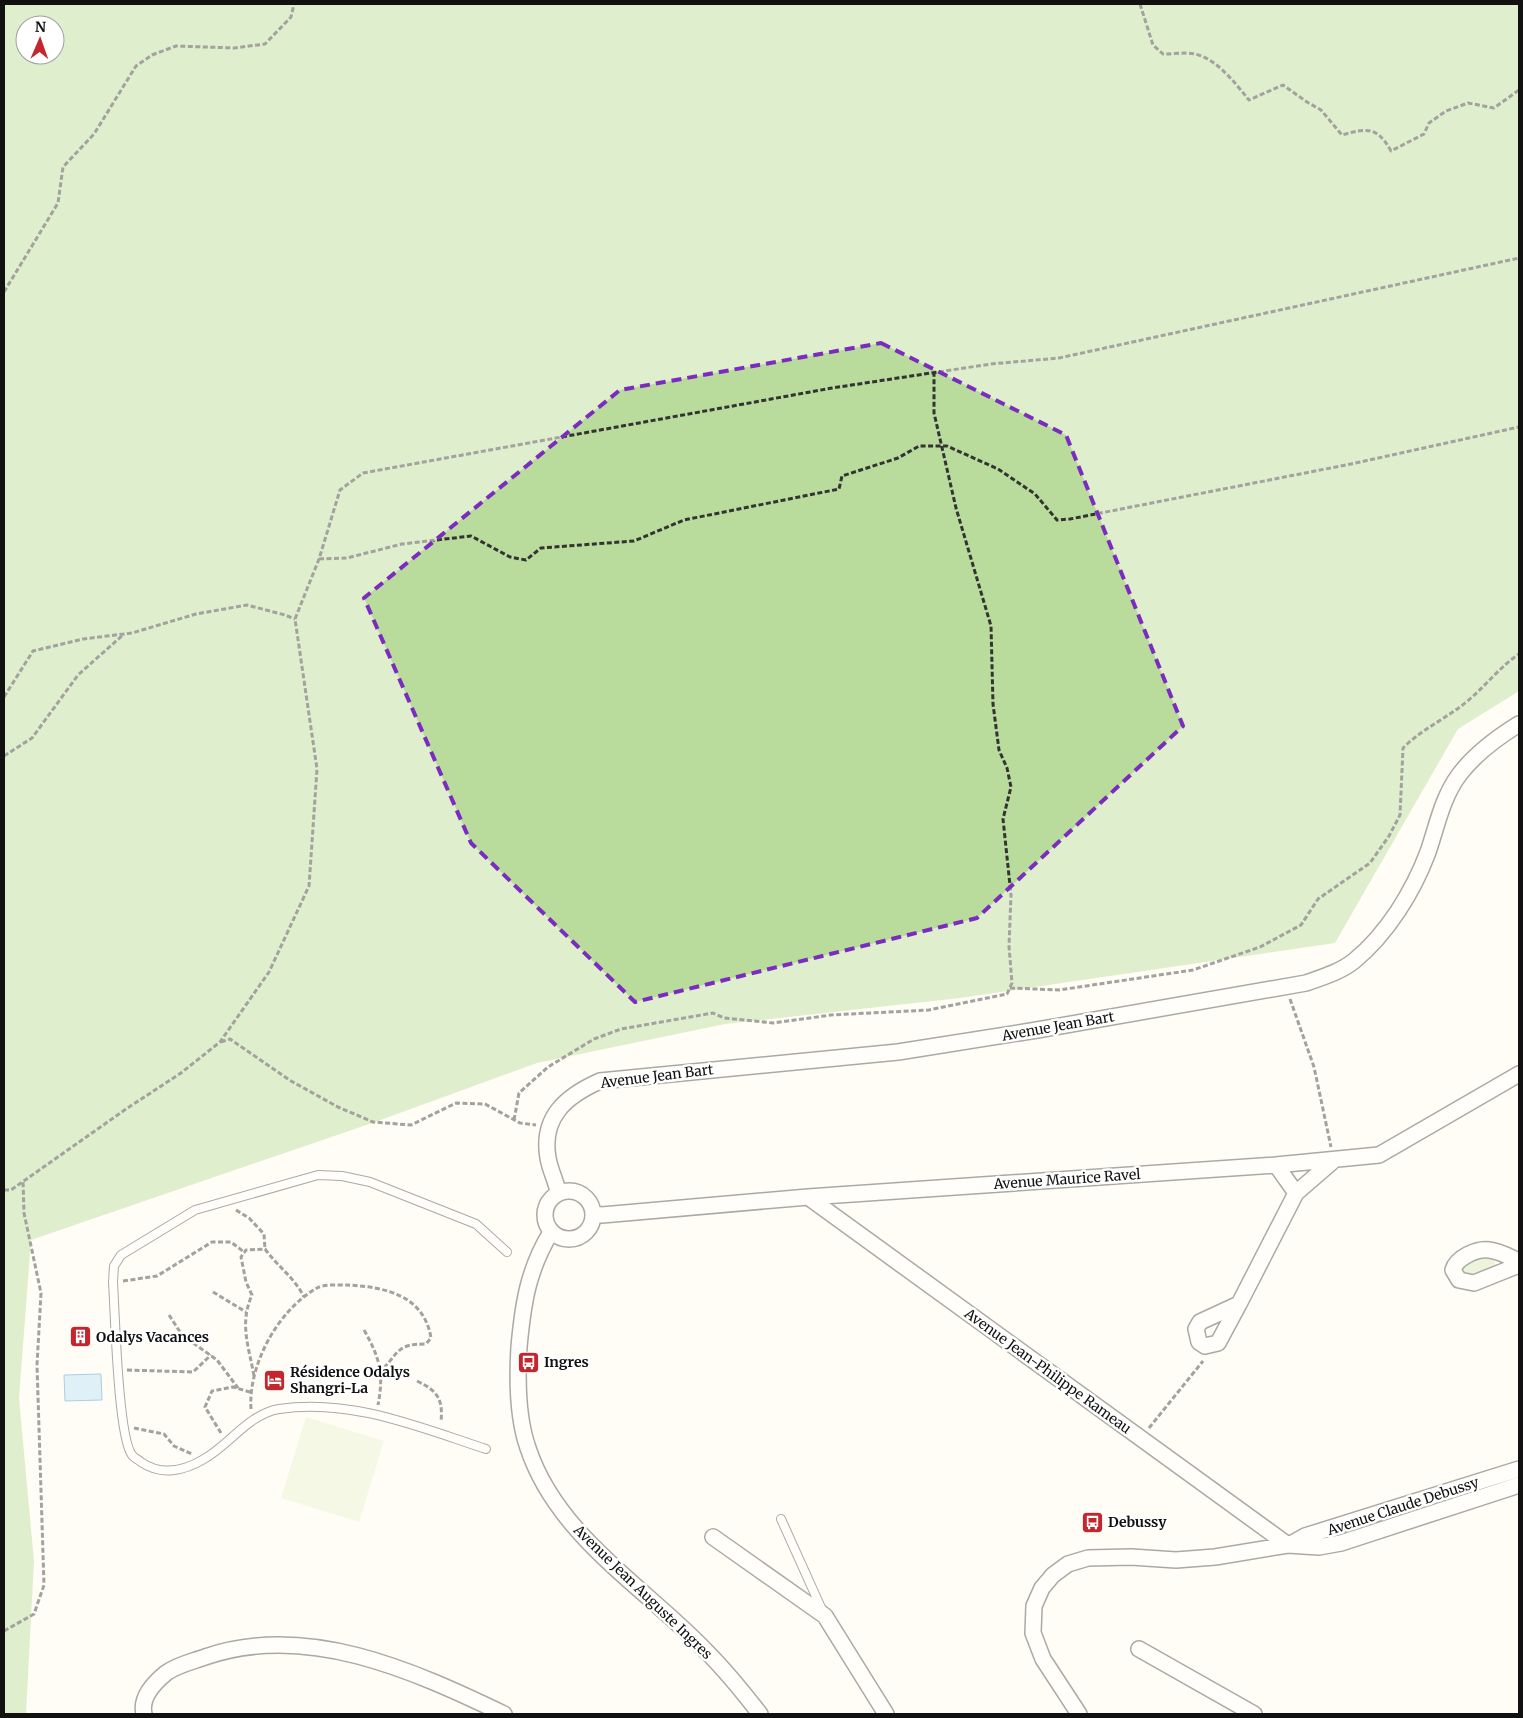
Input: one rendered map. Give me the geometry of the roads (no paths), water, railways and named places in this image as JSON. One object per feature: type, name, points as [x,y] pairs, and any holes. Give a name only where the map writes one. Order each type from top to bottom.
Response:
[{"type":"street","name":"Avenue Jean Bart","points":[[558,1192],[548,1160],[549,1127],[565,1100],[600,1081],[898,1052],[1037,1030],[1286,986],[1333,974],[1354,961],[1369,946],[1402,904],[1418,878],[1446,797],[1460,775],[1483,751],[1519,724]]},
{"type":"street","name":"Avenue Maurice Ravel","points":[[593,1214],[602,1215],[808,1197],[1276,1165],[1379,1156],[1519,1074]]},
{"type":"street","points":[[1239,1304],[1200,1322],[1196,1329],[1199,1342],[1205,1346],[1213,1346],[1220,1339],[1239,1304],[1296,1193],[1334,1160]]},
{"type":"street","points":[[1276,1165],[1296,1193]]},
{"type":"street","points":[[574,1191],[582,1194],[588,1199],[593,1214],[588,1230],[574,1239],[558,1237],[551,1232],[544,1220],[545,1208],[548,1202],[558,1192],[574,1191]]},
{"type":"street","name":"Avenue Jean-Philippe Rameau","points":[[808,1197],[1288,1545]]},
{"type":"street","name":"Avenue Jean Auguste Ingres","points":[[551,1232],[538,1253],[523,1304],[517,1368],[522,1424],[535,1465],[565,1515],[587,1539],[706,1650],[760,1714]]},
{"type":"street","points":[[1519,1261],[1490,1250],[1481,1250],[1460,1259],[1454,1264],[1453,1270],[1459,1280],[1474,1283],[1519,1265]]},
{"type":"street","name":"Avenue Claude Debussy","points":[[1288,1545],[1305,1536],[1519,1469]]},
{"type":"street","name":"Avenue Claude Debussy","points":[[1079,1714],[1043,1659],[1033,1633],[1034,1606],[1042,1588],[1052,1575],[1068,1564],[1088,1558],[1131,1556],[1176,1560],[1215,1557],[1288,1545],[1319,1547],[1341,1543],[1519,1485]]},
{"type":"street","points":[[713,1537],[825,1616],[886,1714]]},
{"type":"street","points":[[144,1714],[146,1696],[158,1680],[173,1668],[219,1652],[266,1644],[328,1649],[394,1666],[504,1714]]},
{"type":"street","points":[[1139,1649],[1252,1714]]},
{"type":"lane","points":[[486,1449],[376,1414],[326,1406],[306,1407],[279,1409],[265,1413],[204,1459],[176,1471],[152,1470],[132,1455],[123,1427],[112,1282],[114,1266],[121,1255],[195,1210],[318,1175],[342,1176],[370,1182],[476,1224],[507,1252]]},
{"type":"lane","points":[[781,1520],[825,1616]]},
{"type":"water","points":[[101,1374],[102,1400],[65,1401],[64,1375]]},
{"type":"place","name":"Odalys Vacances","points":[[80,1337]]},
{"type":"place","name":"Ingres","points":[[528,1362]]},
{"type":"place","name":"Résidence Odalys Shangri-La","points":[[274,1380]]},
{"type":"place","name":"Debussy","points":[[1092,1522]]}]
